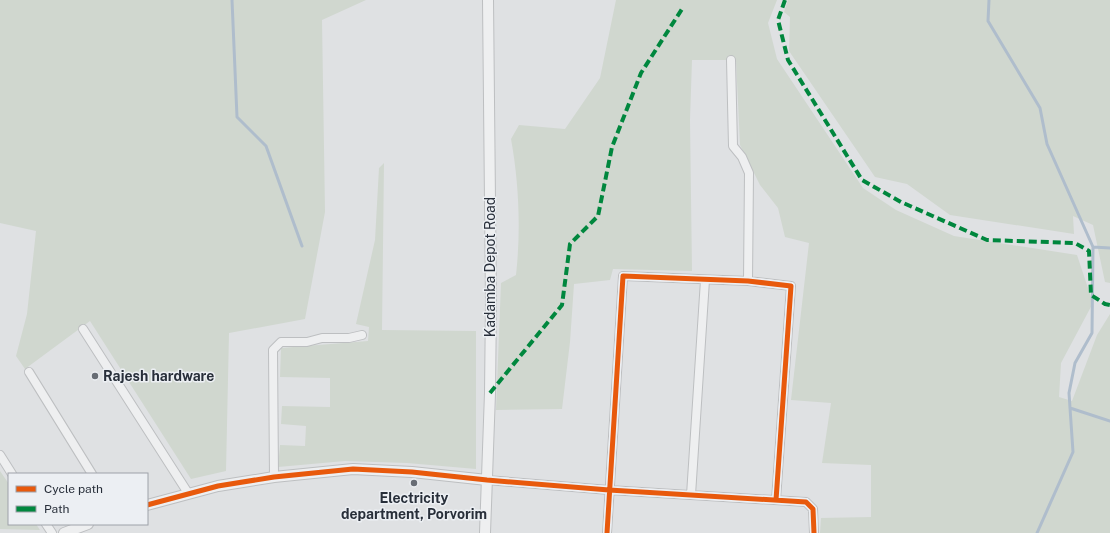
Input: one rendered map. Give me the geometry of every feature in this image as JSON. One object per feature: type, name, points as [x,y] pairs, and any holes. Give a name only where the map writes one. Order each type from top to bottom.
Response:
[{"type":"street","name":"Kadamba Depot Road","points":[[485,533],[490,393],[491,310],[488,0]]},
{"type":"street","points":[[731,60],[733,146],[742,157],[749,173],[748,282]]},
{"type":"street","points":[[607,533],[624,276],[748,282],[792,286],[776,500]]},
{"type":"street","points":[[691,495],[705,280]]},
{"type":"street","points":[[82,329],[188,493]]},
{"type":"street","points":[[274,477],[273,350],[281,342],[307,342],[322,338],[350,338],[362,335]]},
{"type":"street","points":[[29,372],[91,473]]},
{"type":"street","points":[[0,455],[11,473]]},
{"type":"street","points":[[148,505],[218,486],[274,477],[353,469],[412,472],[609,490],[806,502],[812,509],[814,533]]},
{"type":"street","points":[[64,533],[85,525]]},
{"type":"shaded area","points":[[0,0],[366,0],[322,20],[325,212],[305,319],[229,333],[226,471],[191,479],[90,321],[25,369],[16,356],[27,314],[36,231],[0,223]]},
{"type":"shaded area","points":[[616,0],[777,0],[768,23],[777,59],[863,188],[896,210],[954,236],[1077,255],[1093,303],[1061,363],[1059,397],[1072,401],[1097,335],[1110,314],[1110,533],[820,533],[821,518],[871,517],[871,465],[822,463],[831,403],[791,400],[809,243],[785,237],[778,208],[760,185],[740,145],[736,60],[692,60],[690,120],[692,271],[613,269],[610,280],[574,284],[570,342],[562,409],[496,410],[501,283],[516,275],[518,258],[519,224],[516,172],[511,139],[519,125],[565,129],[600,78]]},
{"type":"shaded area","points":[[788,0],[1110,0],[1110,283],[1105,282],[1093,225],[1073,216],[1074,234],[950,215],[907,184],[875,177],[789,51],[790,17],[784,12]]},
{"type":"shaded area","points":[[384,163],[382,330],[476,331],[476,469],[407,463],[345,461],[278,467],[280,445],[305,446],[306,426],[281,424],[282,406],[330,407],[330,378],[280,377],[281,348],[368,341],[369,327],[356,324],[375,240],[379,168]]},
{"type":"shaded area","points":[[0,471],[8,483],[8,525],[37,525],[40,530],[0,529]]},
{"type":"waterway","points":[[232,0],[237,117],[266,146],[302,246]]},
{"type":"waterway","points":[[989,0],[988,21],[1040,108],[1047,144],[1093,247],[1092,333],[1075,363],[1069,393],[1073,452],[1037,533]]},
{"type":"waterway","points":[[1093,247],[1110,248]]},
{"type":"waterway","points":[[1070,408],[1110,421]]},
{"type":"marked path","points":[[785,0],[778,20],[788,60],[862,180],[901,202],[987,240],[1075,243],[1089,251],[1091,295],[1105,304],[1110,305]]},
{"type":"marked path","points":[[490,393],[562,305],[570,244],[598,216],[612,147],[641,73],[682,9]]},
{"type":"cycle path","points":[[607,533],[623,276],[748,281],[791,286],[776,500]]},
{"type":"cycle path","points":[[148,505],[218,486],[274,477],[353,469],[412,472],[609,490],[806,502],[813,509],[814,533]]},
{"type":"place","name":"Rajesh hardware","points":[[95,376]]},
{"type":"place","name":"Electricity department, Porvorim","points":[[414,483]]}]
